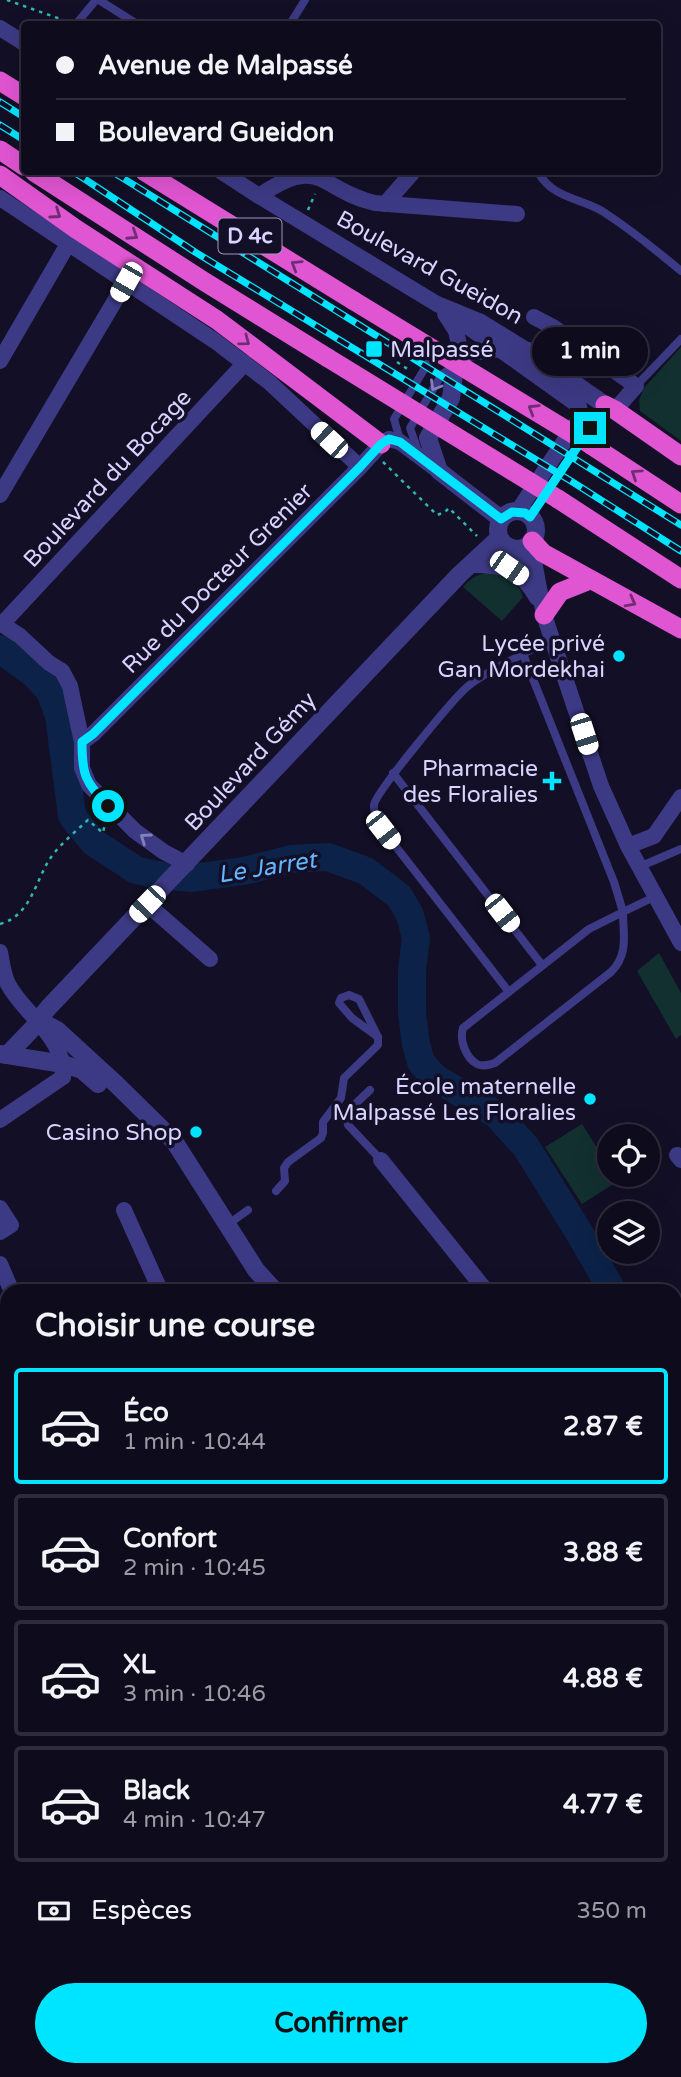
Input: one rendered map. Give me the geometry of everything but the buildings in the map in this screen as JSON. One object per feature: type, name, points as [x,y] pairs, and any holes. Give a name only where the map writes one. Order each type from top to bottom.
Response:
[{"type":"highway","points":[[0,81],[21,94]]},
{"type":"highway","points":[[0,150],[21,164]]},
{"type":"highway","points":[[0,175],[76,229],[217,320],[385,446]]},
{"type":"highway","name":"D 4c","points":[[39,175],[205,282],[558,499],[681,579]]},
{"type":"highway","name":"D 4c","points":[[150,175],[592,444],[681,504]]},
{"type":"highway","points":[[610,407],[681,456]]},
{"type":"highway","points":[[524,545],[681,629]]},
{"type":"highway","points":[[543,610],[560,592],[590,580]]},
{"type":"street","points":[[0,28],[21,41]]},
{"type":"street","name":"Boulevard Gueidon","points":[[226,175],[437,304],[481,322],[610,407]]},
{"type":"street","points":[[258,196],[282,181],[313,175],[365,200],[385,204],[517,214]]},
{"type":"street","points":[[385,204],[410,175]]},
{"type":"street","points":[[0,198],[245,363],[360,467]]},
{"type":"street","points":[[0,361],[68,244]]},
{"type":"street","points":[[0,495],[126,282]]},
{"type":"street","points":[[437,304],[579,406],[581,416],[524,514]]},
{"type":"street","points":[[437,304],[456,331],[460,342],[451,398],[428,438],[439,471]]},
{"type":"street","points":[[534,317],[554,327],[636,386],[610,407]]},
{"type":"street","points":[[458,360],[500,348],[528,351]]},
{"type":"street","name":"Boulevard du Bocage","points":[[1,623],[245,363]]},
{"type":"street","points":[[385,446],[420,456],[501,519]]},
{"type":"street","name":"Rue du Docteur Grenier","points":[[82,742],[360,467],[385,446]]},
{"type":"street","points":[[524,545],[508,547],[494,542],[501,519],[512,512],[524,514],[535,528],[524,545],[527,581],[543,610]]},
{"type":"street","name":"Boulevard Gémy","points":[[3,1054],[34,1027],[460,574],[494,542]]},
{"type":"street","points":[[524,545],[533,556],[543,610],[601,786],[628,846],[681,943]]},
{"type":"street","points":[[472,565],[498,565],[509,568],[527,581]]},
{"type":"street","points":[[1,623],[20,636],[48,663],[62,671],[70,686],[82,742],[82,768],[89,785],[135,831],[164,852],[187,864]]},
{"type":"street","points":[[628,846],[654,836],[681,797]]},
{"type":"street","points":[[153,898],[210,960]]},
{"type":"street","points":[[0,952],[8,984],[38,1020],[61,1055],[63,1064],[63,1077],[0,1120]]},
{"type":"street","points":[[38,1020],[57,1030],[174,1141],[266,1284]]},
{"type":"street","points":[[3,1054],[63,1064],[82,1070],[184,1159]]},
{"type":"street","points":[[380,1160],[481,1284]]},
{"type":"street","points":[[0,1208],[11,1225],[0,1232]]},
{"type":"street","points":[[124,1210],[157,1284]]},
{"type":"street","points":[[0,1264],[9,1284]]},
{"type":"lane","points":[[79,21],[97,0],[132,21]]},
{"type":"lane","points":[[292,21],[305,0]]},
{"type":"lane","points":[[540,175],[564,197],[599,210],[653,247],[681,271]]},
{"type":"lane","points":[[636,386],[681,339]]},
{"type":"lane","points":[[385,446],[394,419],[428,363],[442,356],[458,360]]},
{"type":"lane","points":[[420,456],[410,428],[442,374],[458,360]]},
{"type":"lane","points":[[524,514],[610,407]]},
{"type":"lane","points":[[509,992],[383,830],[374,805],[393,774],[467,687],[552,639]]},
{"type":"lane","points":[[523,654],[614,882],[623,912],[624,952],[621,962],[611,972],[495,1063],[485,1066],[476,1063],[463,1045],[460,1036],[463,1028],[589,929],[623,912],[654,897]]},
{"type":"lane","points":[[393,774],[542,965]]},
{"type":"lane","points":[[639,867],[681,849]]},
{"type":"lane","points":[[276,1191],[285,1181],[284,1168],[288,1163],[321,1138],[323,1122],[341,1098],[344,1078],[378,1045],[378,1037],[359,999],[349,995],[341,998],[339,1003],[352,1018],[378,1037]]},
{"type":"lane","points":[[370,1090],[346,1116],[348,1125],[380,1160]]},
{"type":"lane","points":[[227,1225],[248,1210]]},
{"type":"path","points":[[7,0],[67,21]]},
{"type":"path","points":[[308,211],[314,195],[322,190]]},
{"type":"path","points":[[385,446],[431,510],[437,515],[449,508],[494,542]]},
{"type":"path","points":[[0,923],[8,922],[27,905],[50,859],[88,820],[103,834],[108,806]]},
{"type":"green space","points":[[681,347],[681,441],[640,411],[639,400],[644,388]]},
{"type":"green space","points":[[495,572],[516,584],[523,597],[502,621],[463,587],[477,576]]},
{"type":"green space","points":[[659,953],[681,993],[681,1035],[676,1039],[637,971]]},
{"type":"green space","points":[[582,1124],[597,1148],[597,1187],[609,1187],[582,1204],[545,1147]]},
{"type":"waterway","name":"Le Jarret","points":[[0,649],[34,674],[50,691],[59,716],[72,816],[93,842],[136,870],[192,878],[244,871],[291,859],[328,857],[366,871],[399,896],[410,915],[416,938],[412,970],[412,1014],[421,1062],[434,1077],[497,1115],[526,1147],[608,1284]]},
{"type":"railway","points":[[0,102],[21,115]]},
{"type":"railway","points":[[0,125],[21,138]]},
{"type":"railway","points":[[79,175],[195,252],[681,551]]},
{"type":"railway","points":[[118,175],[681,525]]},
{"type":"place","name":"Malpassé","points":[[374,349]]},
{"type":"place","name":"Lycée privé Gan Mordekhai","points":[[619,656]]},
{"type":"place","name":"Pharmacie des Floralies","points":[[552,781]]},
{"type":"place","name":"École maternelle Malpassé Les Floralies","points":[[590,1099]]},
{"type":"place","name":"Casino Shop","points":[[196,1132]]},
{"type":"route","points":[[108,806],[89,785],[82,768],[82,742],[381,444],[389,439],[400,442],[501,519],[506,514],[519,511],[530,517],[590,428]]}]
